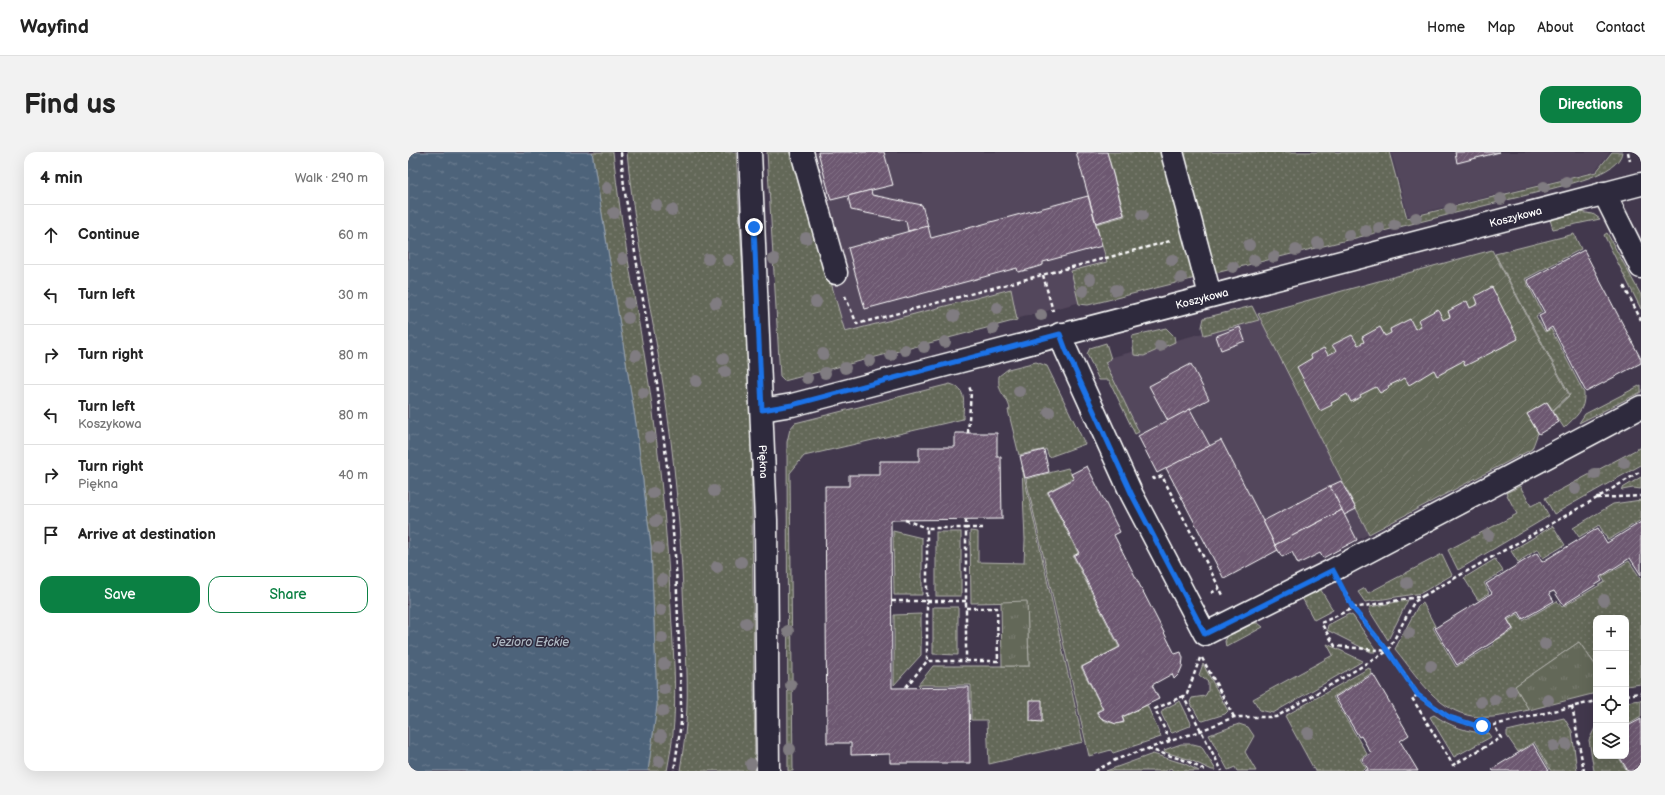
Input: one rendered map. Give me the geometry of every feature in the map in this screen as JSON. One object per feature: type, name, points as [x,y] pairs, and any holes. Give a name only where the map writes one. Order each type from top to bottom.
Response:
[{"type":"street","name":"Piękna","points":[[750,152],[766,520],[768,771]]},
{"type":"street","points":[[802,152],[836,273]]},
{"type":"street","points":[[1172,152],[1210,295]]},
{"type":"street","name":"Koszykowa","points":[[762,410],[792,405],[1058,326],[1210,295],[1641,184]]},
{"type":"street","points":[[1604,193],[1641,267]]},
{"type":"street","points":[[1058,326],[1066,350],[1132,495],[1205,634],[1333,570],[1641,407]]},
{"type":"path","points":[[621,152],[624,187],[657,383],[668,474],[676,567],[681,723],[674,771]]},
{"type":"path","points":[[836,273],[857,324],[1194,234]]},
{"type":"path","points":[[1043,275],[1058,326]]},
{"type":"path","points":[[968,381],[971,392],[968,433]]},
{"type":"path","points":[[1096,771],[1117,760],[1200,731],[1234,717],[1276,717],[1388,651],[1414,602],[1597,498],[1641,471]]},
{"type":"path","points":[[1151,472],[1154,479],[1162,476],[1236,619]]},
{"type":"path","points":[[1597,498],[1641,496]]},
{"type":"path","points":[[904,520],[927,528],[986,528]]},
{"type":"path","points":[[966,520],[966,661]]},
{"type":"path","points":[[906,687],[927,661],[927,528]]},
{"type":"path","points":[[1333,570],[1353,608],[1388,651],[1418,695],[1449,717],[1474,725],[1494,725],[1593,702]]},
{"type":"path","points":[[1388,651],[1335,646],[1321,623],[1353,608],[1423,596]]},
{"type":"path","points":[[892,601],[966,601]]},
{"type":"path","points":[[927,661],[998,661],[997,608],[966,608]]},
{"type":"path","points":[[1170,741],[1155,709],[1187,694],[1201,656]]},
{"type":"path","points":[[1629,694],[1641,692]]},
{"type":"path","points":[[1418,695],[1412,698],[1453,765],[1501,738],[1494,725]]},
{"type":"path","points":[[1183,696],[1222,771]]},
{"type":"path","points":[[1572,706],[1584,771]]},
{"type":"path","points":[[1148,749],[1187,761],[1206,771]]},
{"type":"shaded area","points":[[774,152],[1390,152],[1407,217],[793,377]]},
{"type":"shaded area","points":[[1391,152],[1610,152],[1595,171],[1408,216]]},
{"type":"shaded area","points":[[1260,318],[1369,534],[1323,558],[1320,553],[1298,564],[1292,552],[1282,557],[1278,550],[1224,579],[1167,469],[1157,473],[1101,360]]},
{"type":"green space","points":[[592,152],[613,152],[620,210],[657,440],[663,496],[673,637],[675,707],[674,727],[667,771],[648,771],[657,705],[651,546],[636,424]]},
{"type":"green space","points":[[627,152],[736,152],[751,420],[755,771],[680,771],[686,730],[687,682],[677,498],[667,412],[638,239]]},
{"type":"green space","points":[[767,152],[794,152],[845,332],[1011,289],[1017,320],[784,381],[780,377]]},
{"type":"green space","points":[[1107,152],[1389,152],[1407,218],[1596,172],[1612,152],[1622,152],[1619,160],[1611,167],[1601,173],[1576,182],[1088,305],[1079,304],[1071,271],[1107,262],[1096,224],[1125,216]]},
{"type":"green space","points":[[1580,212],[1593,214],[1600,219],[1553,229],[1550,220]]},
{"type":"green space","points":[[1607,233],[1641,295],[1641,309],[1604,235]]},
{"type":"green space","points":[[1574,234],[1581,249],[1525,279],[1542,312],[1536,316],[1545,332],[1551,329],[1584,393],[1583,404],[1579,413],[1564,428],[1553,411],[1570,395],[1495,254]]},
{"type":"green space","points":[[1492,250],[1569,395],[1553,410],[1547,402],[1527,414],[1538,433],[1532,449],[1369,534],[1258,314]]},
{"type":"green space","points":[[1252,306],[1259,320],[1204,335],[1202,327],[1204,318]]},
{"type":"green space","points":[[1166,328],[1174,336],[1175,342],[1144,356],[1134,355],[1132,336]]},
{"type":"green space","points":[[1106,343],[1111,359],[1105,362],[1139,432],[1135,434],[1109,380],[1099,380],[1087,354],[1090,348]]},
{"type":"green space","points":[[1036,362],[1047,366],[1085,444],[1049,457],[1046,449],[1019,455],[1008,410],[1010,409],[1009,404],[999,387],[999,376],[1008,369]]},
{"type":"green space","points":[[950,384],[960,389],[962,393],[964,403],[963,419],[804,456],[790,473],[793,771],[788,771],[787,442],[790,429],[795,423]]},
{"type":"green space","points":[[1641,385],[1641,392],[1579,423],[1585,414]]},
{"type":"green space","points":[[1641,447],[1641,465],[1554,514],[1545,498]]},
{"type":"green space","points":[[1022,467],[1083,742],[989,764],[987,720],[971,720],[971,685],[918,685],[933,666],[1029,666],[1027,602],[971,603],[970,531],[978,532],[978,562],[1024,563],[1025,540]]},
{"type":"green space","points":[[1068,468],[1073,478],[1047,492],[1078,553],[1073,556],[1119,647],[1081,667],[1102,708],[1096,712],[1105,721],[1124,723],[1123,717],[1147,705],[1161,737],[1113,753],[1111,750],[1089,756],[1026,479]]},
{"type":"green space","points":[[1641,477],[1641,489],[1621,489]]},
{"type":"green space","points":[[1520,486],[1531,506],[1541,501],[1549,516],[1458,570],[1448,550],[1517,514],[1506,493]]},
{"type":"green space","points":[[1641,500],[1641,520],[1608,540],[1599,525],[1579,537],[1573,528],[1613,504]]},
{"type":"green space","points":[[1553,526],[1565,545],[1543,558],[1538,549],[1518,562],[1511,551]]},
{"type":"green space","points":[[893,531],[922,538],[922,595],[894,595]]},
{"type":"green space","points":[[936,532],[961,532],[961,596],[936,596]]},
{"type":"green space","points":[[1442,554],[1452,575],[1421,593],[1365,602],[1358,592],[1365,588],[1368,593]]},
{"type":"green space","points":[[1495,559],[1503,571],[1484,583],[1489,593],[1478,600],[1464,578]]},
{"type":"green space","points":[[1629,561],[1641,579],[1641,684],[1629,686],[1629,615],[1593,615],[1593,662],[1579,642],[1515,686],[1529,710],[1493,717],[1475,717],[1460,713],[1447,706],[1425,687],[1395,649],[1418,606],[1423,603],[1435,626],[1433,628],[1456,667],[1514,630],[1508,620],[1518,614],[1523,621],[1557,601],[1562,607],[1605,582],[1602,577]]},
{"type":"green space","points":[[1319,587],[1333,610],[1314,620],[1301,596]]},
{"type":"green space","points":[[1408,600],[1388,640],[1369,610],[1370,607]]},
{"type":"green space","points":[[1027,601],[1029,666],[1002,666],[1001,602]]},
{"type":"green space","points":[[933,607],[958,607],[958,655],[933,654]]},
{"type":"green space","points":[[921,614],[921,655],[894,685],[894,615]]},
{"type":"green space","points":[[1349,614],[1353,616],[1376,650],[1375,652],[1371,652],[1327,630],[1328,625]]},
{"type":"green space","points":[[1254,623],[1258,623],[1263,627],[1226,647],[1225,641],[1228,636]]},
{"type":"green space","points":[[1579,642],[1593,662],[1593,694],[1529,710],[1515,686]]},
{"type":"green space","points":[[1327,644],[1363,661],[1273,713],[1260,710],[1253,699],[1333,655]]},
{"type":"green space","points":[[1203,664],[1228,711],[1225,714],[1203,721],[1200,720],[1190,702],[1192,698],[1205,696],[1208,691],[1208,682],[1199,675]]},
{"type":"green space","points":[[1369,668],[1372,673],[1333,697],[1367,754],[1360,759],[1366,768],[1363,771],[1315,771],[1285,716]]},
{"type":"green space","points":[[1641,700],[1641,717],[1629,724],[1629,723],[1629,702]]},
{"type":"green space","points":[[1180,701],[1191,723],[1190,726],[1172,733],[1161,713],[1164,709]]},
{"type":"green space","points":[[1434,715],[1460,728],[1473,732],[1488,733],[1491,737],[1454,757],[1430,717]]},
{"type":"green space","points":[[1564,718],[1572,731],[1577,771],[1551,771],[1534,742],[1518,752],[1507,736],[1507,731]]},
{"type":"green space","points":[[1239,724],[1248,727],[1254,736],[1245,752],[1256,771],[1237,771],[1235,767],[1228,770],[1209,735]]},
{"type":"green space","points":[[1593,732],[1593,759],[1620,759],[1627,771],[1594,771],[1589,740]]},
{"type":"green space","points":[[1181,744],[1201,746],[1216,770],[1212,770],[1188,759],[1165,752],[1164,750]]},
{"type":"green space","points":[[1153,754],[1185,764],[1199,771],[1173,771],[1171,768],[1165,771],[1106,771]]},
{"type":"water","name":"Jezioro Ełckie","points":[[408,152],[592,152],[636,424],[651,546],[657,705],[648,771],[408,771]]},
{"type":"building","points":[[818,152],[884,152],[893,185],[831,200]]},
{"type":"building","points":[[1076,152],[1107,152],[1124,215],[1096,223]]},
{"type":"building","points":[[1455,152],[1500,152],[1457,163]]},
{"type":"building","points":[[871,190],[872,195],[922,205],[928,226],[908,231],[906,221],[851,210],[848,196]]},
{"type":"building","points":[[1088,196],[1102,246],[1043,262],[1043,265],[1027,270],[1018,272],[1017,268],[865,309],[848,248],[928,226],[931,238]]},
{"type":"building","points":[[1584,250],[1641,359],[1641,363],[1586,392],[1552,327],[1546,331],[1539,316],[1545,313],[1527,280]]},
{"type":"building","points":[[1492,287],[1518,339],[1465,366],[1463,361],[1437,376],[1434,370],[1409,385],[1405,378],[1388,386],[1389,388],[1380,393],[1376,387],[1360,395],[1361,397],[1351,402],[1347,394],[1331,403],[1332,405],[1320,411],[1297,367],[1312,358],[1310,355],[1324,348],[1328,355],[1336,351],[1332,345],[1352,335],[1358,345],[1364,342],[1362,337],[1380,327],[1385,336],[1391,333],[1390,329],[1410,319],[1415,329],[1421,326],[1418,320],[1438,309],[1443,320],[1450,317],[1448,311],[1467,301],[1470,308],[1478,304],[1475,296]]},
{"type":"building","points":[[1240,327],[1245,341],[1221,350],[1216,336]]},
{"type":"building","points":[[1191,364],[1209,399],[1168,421],[1149,386]]},
{"type":"building","points":[[1547,402],[1559,422],[1539,434],[1527,414]]},
{"type":"building","points":[[1190,409],[1210,446],[1157,473],[1138,436]]},
{"type":"building","points":[[955,433],[997,433],[997,457],[1001,457],[1002,519],[891,520],[892,688],[969,687],[970,763],[890,763],[890,754],[851,755],[851,743],[827,743],[825,486],[849,486],[849,475],[880,475],[880,461],[919,461],[919,447],[955,447]]},
{"type":"building","points":[[1221,440],[1278,550],[1224,579],[1166,468]]},
{"type":"building","points":[[1044,450],[1049,472],[1025,478],[1020,456]]},
{"type":"building","points":[[1087,466],[1120,532],[1114,535],[1175,654],[1181,652],[1183,658],[1182,667],[1179,674],[1174,679],[1172,674],[1152,685],[1159,699],[1122,717],[1124,722],[1116,724],[1101,718],[1097,712],[1103,709],[1082,667],[1120,647],[1074,556],[1079,553],[1048,492],[1074,479],[1071,474]]},
{"type":"building","points":[[1341,481],[1356,509],[1344,515],[1330,486]]},
{"type":"building","points":[[1330,486],[1342,510],[1275,545],[1263,521]]},
{"type":"building","points":[[1342,510],[1357,540],[1323,558],[1320,553],[1298,564],[1292,552],[1282,557],[1275,545]]},
{"type":"building","points":[[1641,522],[1641,575],[1630,558],[1600,577],[1602,581],[1563,605],[1554,591],[1549,593],[1554,601],[1523,619],[1519,612],[1507,619],[1513,629],[1457,665],[1435,628],[1492,593],[1486,584],[1537,553],[1542,562],[1598,528],[1607,543]]},
{"type":"building","points":[[1373,674],[1409,735],[1400,741],[1418,771],[1365,771],[1368,769],[1362,759],[1371,753],[1361,736],[1359,737],[1335,697]]},
{"type":"building","points":[[1030,700],[1042,700],[1042,722],[1030,721]]},
{"type":"building","points":[[1641,719],[1641,771],[1628,771],[1621,759],[1629,759],[1629,725]]},
{"type":"building","points":[[1533,744],[1549,771],[1493,771],[1492,769]]},
{"type":"route","points":[[754,227],[762,410],[792,405],[1060,334],[1132,495],[1205,634],[1333,570],[1353,608],[1388,651],[1418,695],[1449,717],[1482,726]]}]
